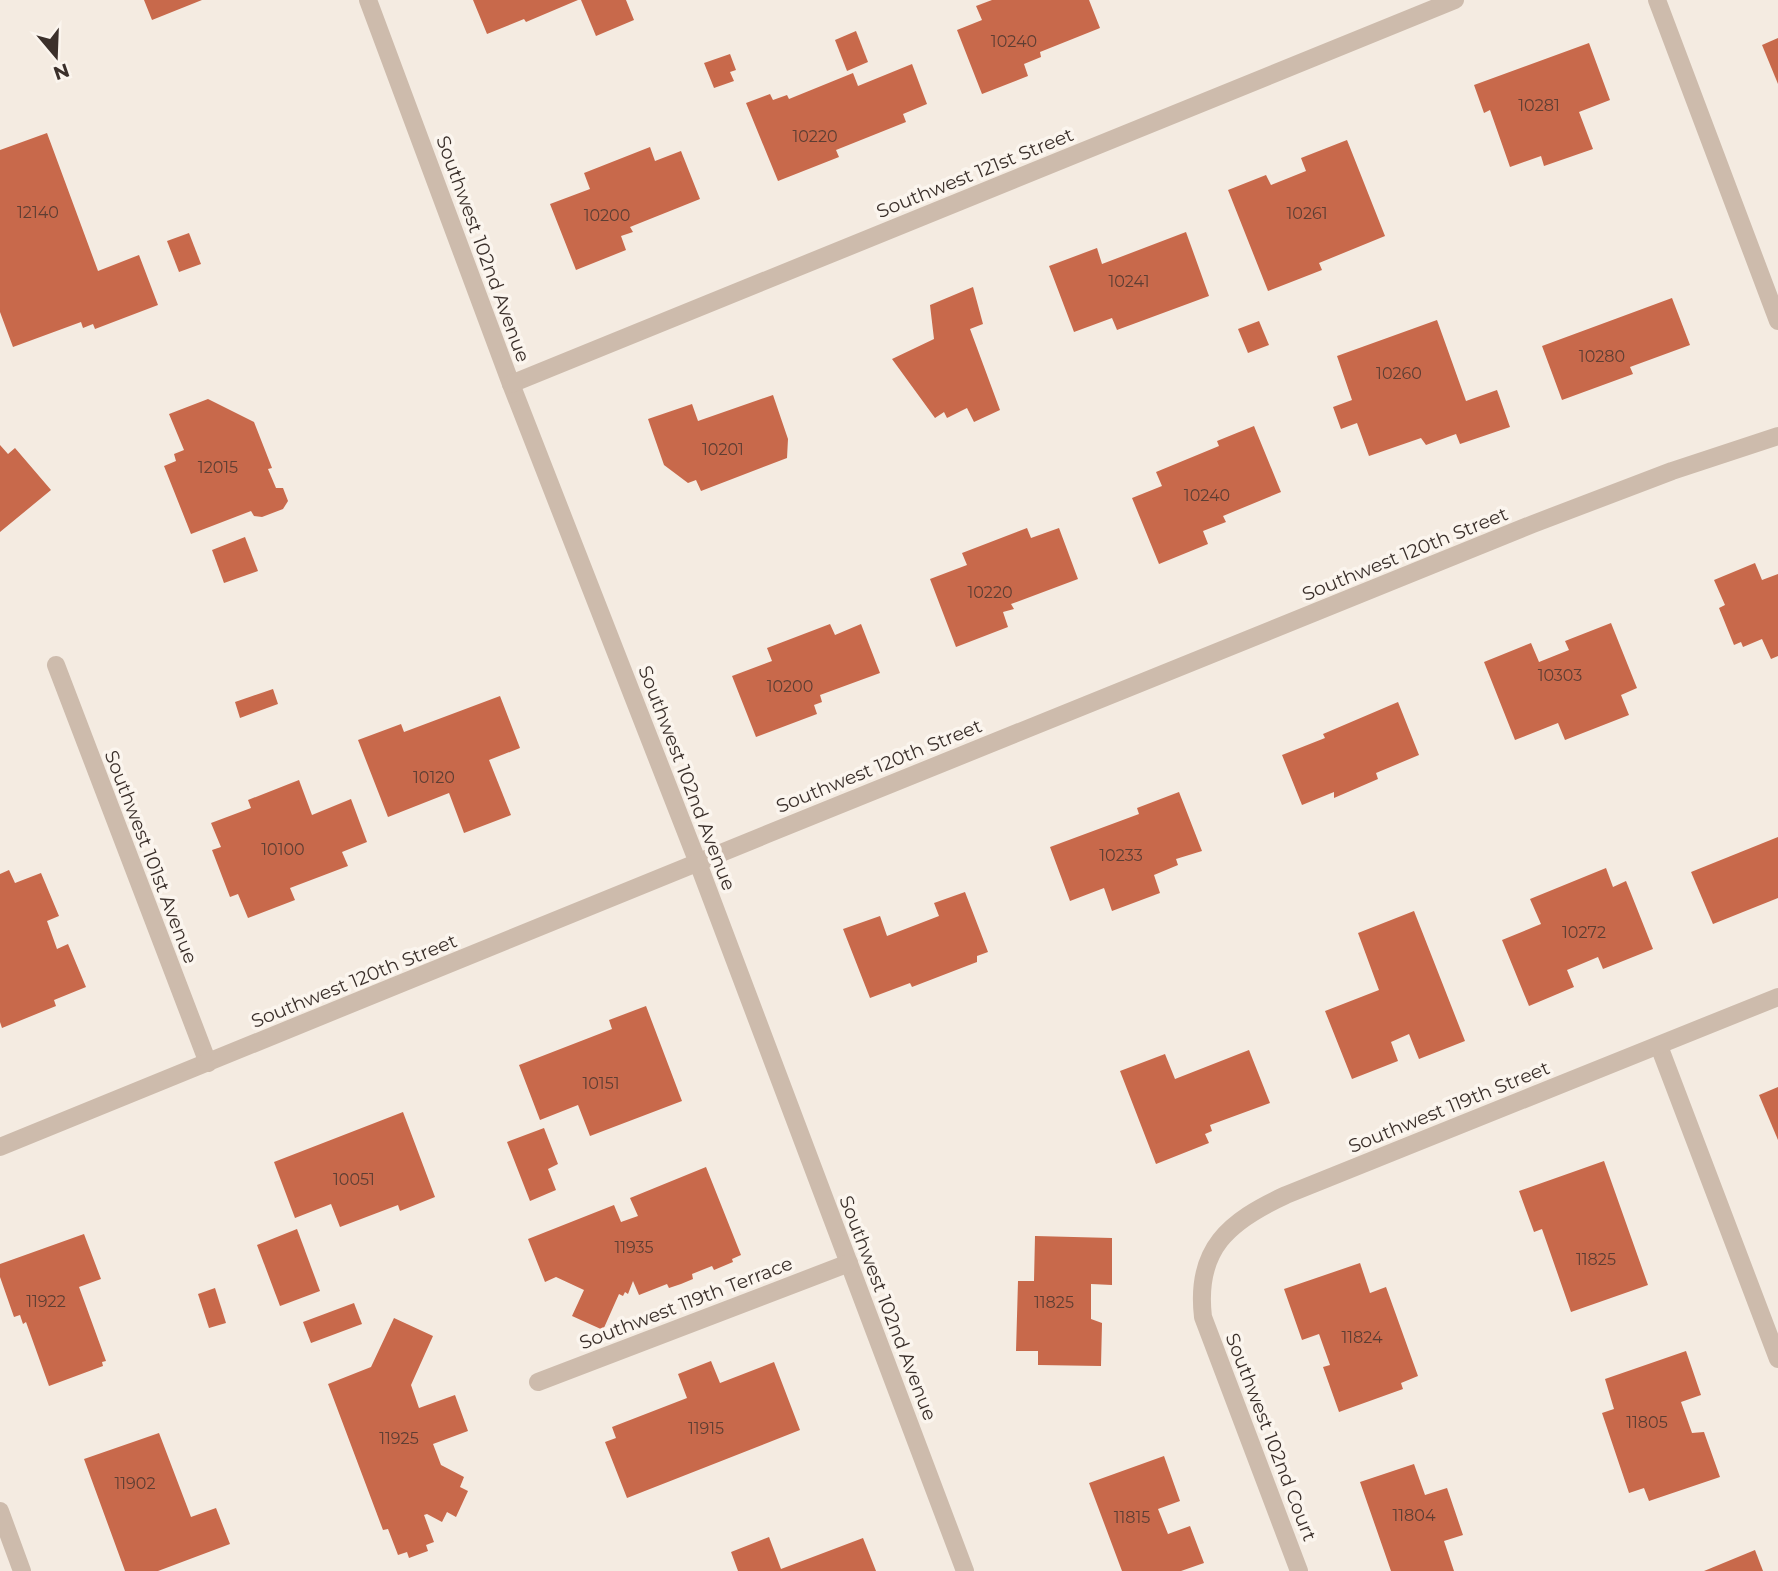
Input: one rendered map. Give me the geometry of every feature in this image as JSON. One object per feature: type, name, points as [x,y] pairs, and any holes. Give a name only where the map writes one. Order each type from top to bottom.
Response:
[{"type":"street","name":"Southwest 102nd Avenue","points":[[368,0],[511,384],[698,863],[965,1571]]},
{"type":"street","name":"Southwest 121st Street","points":[[511,384],[1454,0]]},
{"type":"street","points":[[1657,0],[1778,321]]},
{"type":"street","name":"Southwest 120th Street","points":[[0,1147],[1533,524],[1672,471],[1778,436]]},
{"type":"street","name":"Southwest 101st Avenue","points":[[56,665],[208,1063]]},
{"type":"street","name":"Southwest 119th Street","points":[[1203,1317],[1202,1293],[1212,1252],[1228,1230],[1249,1214],[1286,1195],[1778,998]]},
{"type":"street","points":[[1659,1046],[1778,1359]]},
{"type":"street","name":"Southwest 119th Terrace","points":[[538,1382],[849,1262]]},
{"type":"street","name":"Southwest 102nd Court","points":[[1203,1317],[1298,1571]]},
{"type":"street","points":[[0,1511],[22,1571]]},
{"type":"building","points":[[144,0],[202,0],[152,20]]},
{"type":"building","points":[[473,0],[578,0],[526,22],[524,19],[487,34]]},
{"type":"building","points":[[581,0],[626,0],[634,20],[596,36]]},
{"type":"building","points":[[992,0],[1089,0],[1100,28],[1040,52],[1041,57],[1024,64],[1028,76],[982,94],[957,30],[982,20],[976,6]]},
{"type":"building","points":[[856,31],[868,62],[847,71],[835,40]]},
{"type":"building","points":[[1778,38],[1778,84],[1762,45]]},
{"type":"building","points":[[1589,43],[1610,100],[1579,112],[1593,149],[1544,166],[1541,156],[1510,167],[1490,110],[1484,113],[1474,85]]},
{"type":"building","points":[[730,54],[736,70],[730,72],[734,81],[714,88],[704,63]]},
{"type":"building","points":[[912,64],[927,104],[903,114],[906,122],[836,150],[839,157],[778,181],[746,103],[770,94],[773,100],[787,95],[789,99],[853,73],[858,86]]},
{"type":"building","points":[[47,133],[98,271],[139,255],[158,305],[95,329],[93,324],[83,328],[81,322],[13,347],[0,312],[0,150]]},
{"type":"building","points":[[1347,140],[1385,236],[1319,263],[1322,270],[1268,291],[1228,190],[1266,175],[1271,185],[1306,171],[1301,158]]},
{"type":"building","points":[[650,147],[655,161],[681,151],[700,199],[630,227],[633,232],[621,236],[626,250],[576,270],[550,204],[590,189],[584,173]]},
{"type":"building","points":[[1186,232],[1209,296],[1117,330],[1112,318],[1074,332],[1049,266],[1097,248],[1102,264]]},
{"type":"building","points":[[189,233],[201,264],[179,272],[167,241]]},
{"type":"building","points":[[973,287],[983,324],[970,329],[1000,410],[974,422],[967,408],[947,418],[944,412],[935,418],[892,359],[934,339],[930,305]]},
{"type":"building","points":[[1672,298],[1690,345],[1630,367],[1633,374],[1562,400],[1542,346]]},
{"type":"building","points":[[1437,320],[1466,401],[1497,390],[1510,427],[1460,444],[1456,434],[1426,445],[1421,438],[1369,456],[1357,423],[1341,429],[1333,407],[1352,400],[1337,356]]},
{"type":"building","points":[[1259,321],[1269,345],[1248,353],[1238,329]]},
{"type":"building","points":[[773,395],[788,439],[787,458],[701,491],[696,480],[688,483],[664,465],[648,419],[692,404],[698,421]]},
{"type":"building","points":[[208,399],[254,422],[272,468],[268,469],[276,488],[283,488],[288,501],[283,509],[262,517],[254,516],[251,511],[191,534],[164,466],[176,461],[174,454],[184,450],[169,414]]},
{"type":"building","points":[[1254,426],[1281,492],[1223,516],[1226,522],[1203,531],[1208,544],[1159,564],[1132,498],[1162,486],[1156,472],[1219,446],[1217,441]]},
{"type":"building","points":[[0,445],[8,454],[15,448],[51,490],[0,532]]},
{"type":"building","points":[[1027,528],[1031,538],[1059,528],[1078,579],[1011,604],[1014,609],[1003,612],[1008,627],[956,647],[930,579],[967,565],[962,553]]},
{"type":"building","points":[[245,537],[258,571],[224,583],[212,550]]},
{"type":"building","points":[[1755,563],[1762,580],[1778,574],[1778,656],[1771,659],[1762,639],[1743,647],[1741,642],[1734,645],[1719,608],[1725,605],[1714,580]]},
{"type":"building","points":[[1611,623],[1637,688],[1621,695],[1629,715],[1565,740],[1558,723],[1515,740],[1484,662],[1531,643],[1539,662],[1569,650],[1565,641]]},
{"type":"building","points":[[830,624],[835,635],[861,624],[880,673],[820,695],[822,702],[814,705],[817,714],[756,737],[732,676],[772,661],[767,648]]},
{"type":"building","points":[[273,689],[278,704],[240,718],[235,702]]},
{"type":"building","points":[[500,696],[520,748],[489,760],[511,815],[464,833],[449,793],[388,817],[358,740],[401,724],[404,732]]},
{"type":"building","points":[[1398,702],[1419,755],[1376,773],[1378,779],[1334,798],[1334,792],[1302,805],[1282,755],[1325,738],[1323,734]]},
{"type":"building","points":[[299,780],[312,815],[351,799],[367,842],[342,852],[348,866],[290,888],[295,900],[248,918],[238,894],[230,897],[212,850],[221,847],[211,823],[251,808],[248,800]]},
{"type":"building","points":[[1179,792],[1202,851],[1176,859],[1178,865],[1154,875],[1160,893],[1112,911],[1104,888],[1070,901],[1050,847],[1139,814],[1137,808]]},
{"type":"building","points":[[1778,837],[1778,898],[1713,924],[1691,872]]},
{"type":"building","points":[[1606,868],[1613,887],[1626,881],[1653,949],[1603,969],[1598,957],[1567,970],[1574,987],[1529,1006],[1502,940],[1541,924],[1530,899]]},
{"type":"building","points":[[9,870],[15,883],[41,873],[59,916],[47,921],[57,949],[68,944],[86,987],[54,1000],[56,1006],[2,1028],[0,874]]},
{"type":"building","points":[[965,892],[988,952],[977,956],[977,962],[912,987],[910,983],[870,998],[843,929],[880,916],[887,936],[939,916],[934,903]]},
{"type":"building","points":[[1414,911],[1465,1041],[1419,1059],[1409,1034],[1391,1042],[1398,1061],[1352,1079],[1325,1011],[1379,990],[1358,933]]},
{"type":"building","points":[[646,1006],[682,1101],[590,1136],[578,1105],[540,1120],[519,1065],[612,1029],[609,1020]]},
{"type":"building","points":[[1249,1050],[1270,1103],[1210,1125],[1212,1131],[1205,1134],[1209,1143],[1156,1164],[1120,1071],[1165,1054],[1175,1079]]},
{"type":"building","points":[[1778,1087],[1778,1140],[1759,1095]]},
{"type":"building","points":[[403,1112],[435,1197],[400,1211],[398,1205],[340,1227],[331,1204],[295,1218],[274,1162]]},
{"type":"building","points":[[544,1128],[558,1164],[548,1169],[556,1190],[530,1201],[507,1142]]},
{"type":"building","points":[[1604,1161],[1648,1285],[1571,1312],[1542,1229],[1534,1232],[1519,1191]]},
{"type":"building","points":[[706,1167],[741,1255],[732,1259],[733,1262],[714,1270],[712,1266],[692,1274],[693,1279],[669,1288],[667,1284],[639,1295],[633,1281],[628,1294],[619,1294],[603,1330],[572,1316],[584,1290],[556,1277],[545,1282],[528,1239],[614,1205],[621,1222],[638,1216],[630,1198]]},
{"type":"building","points":[[297,1229],[320,1291],[280,1306],[257,1245]]},
{"type":"building","points":[[84,1234],[101,1279],[79,1287],[106,1361],[102,1362],[103,1366],[49,1386],[26,1322],[23,1324],[20,1315],[14,1317],[0,1277],[0,1264]]},
{"type":"building","points":[[1035,1236],[1112,1238],[1112,1285],[1091,1284],[1091,1319],[1102,1323],[1101,1366],[1038,1365],[1038,1351],[1016,1351],[1018,1281],[1034,1281]]},
{"type":"building","points":[[1360,1263],[1370,1293],[1386,1287],[1418,1376],[1401,1383],[1403,1389],[1339,1412],[1323,1367],[1330,1365],[1319,1334],[1302,1340],[1284,1289]]},
{"type":"building","points":[[215,1288],[226,1323],[209,1328],[198,1294]]},
{"type":"building","points":[[354,1303],[362,1324],[311,1343],[303,1322]]},
{"type":"building","points":[[394,1318],[433,1336],[411,1385],[419,1408],[455,1395],[468,1431],[433,1444],[441,1465],[464,1477],[460,1487],[468,1491],[456,1517],[447,1512],[442,1522],[424,1515],[434,1542],[426,1545],[428,1551],[409,1558],[407,1552],[398,1555],[388,1529],[383,1530],[328,1384],[371,1367]]},
{"type":"building","points":[[1686,1351],[1701,1395],[1681,1402],[1692,1433],[1704,1432],[1720,1477],[1649,1501],[1644,1488],[1629,1493],[1602,1413],[1614,1409],[1605,1379]]},
{"type":"building","points":[[711,1361],[720,1383],[774,1362],[800,1430],[627,1498],[605,1442],[616,1438],[612,1427],[687,1398],[678,1374]]},
{"type":"building","points":[[159,1433],[191,1517],[216,1508],[230,1544],[158,1571],[125,1571],[84,1459]]},
{"type":"building","points":[[1164,1456],[1180,1501],[1158,1509],[1168,1534],[1190,1526],[1204,1563],[1181,1571],[1122,1571],[1089,1483]]},
{"type":"building","points":[[1414,1464],[1425,1495],[1447,1488],[1463,1535],[1444,1541],[1454,1571],[1391,1571],[1360,1482]]},
{"type":"building","points":[[769,1537],[781,1569],[863,1538],[876,1571],[738,1571],[731,1552]]},
{"type":"building","points":[[1755,1550],[1763,1571],[1704,1571]]}]
